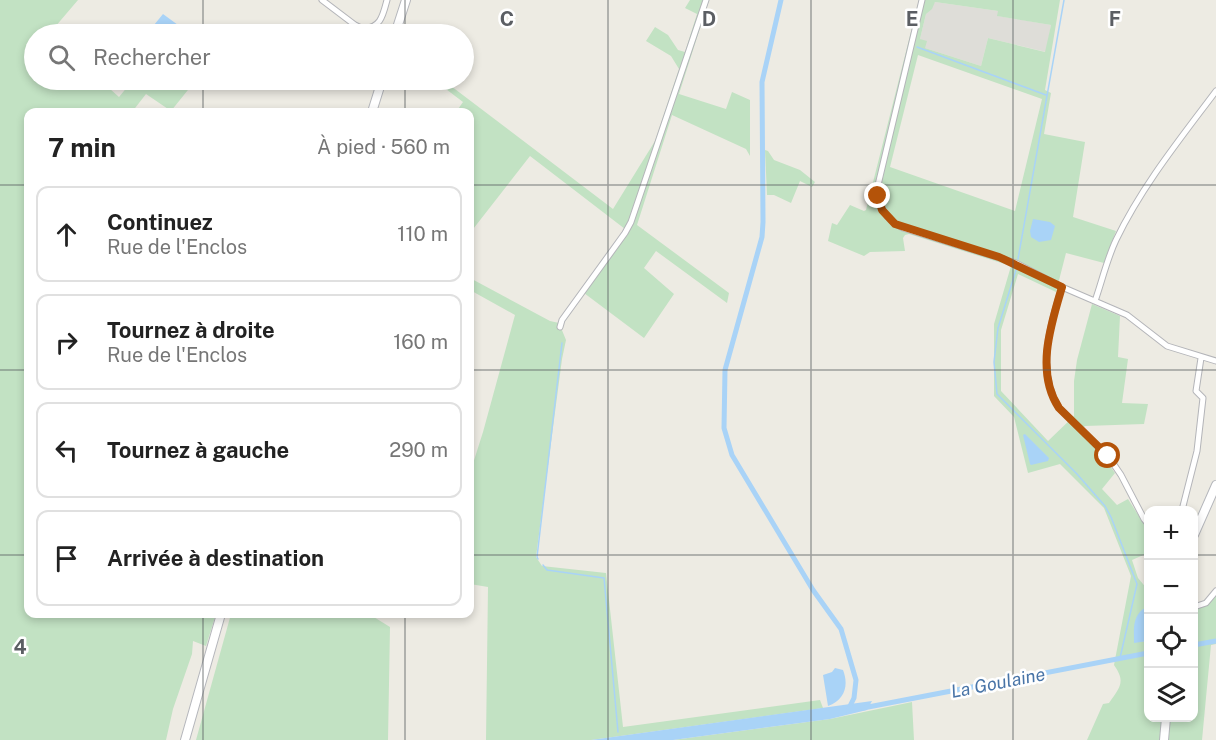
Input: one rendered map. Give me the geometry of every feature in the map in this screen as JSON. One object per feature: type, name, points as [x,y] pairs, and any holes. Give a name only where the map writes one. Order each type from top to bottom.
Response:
[{"type":"main road","points":[[398,24],[406,0]]},
{"type":"main road","points":[[373,108],[379,90]]},
{"type":"main road","points":[[1198,526],[1216,485]]},
{"type":"main road","points":[[185,740],[220,618]]},
{"type":"main road","points":[[1164,740],[1166,722]]},
{"type":"street","points":[[322,0],[354,24]]},
{"type":"street","points":[[378,24],[382,19],[387,0]]},
{"type":"street","points":[[560,327],[562,320],[626,233],[631,222],[706,0]]},
{"type":"street","points":[[921,0],[878,185],[882,210],[895,224],[903,228],[999,257],[1127,315],[1167,346],[1216,361]]},
{"type":"street","points":[[1095,301],[1115,243],[1132,210],[1162,164],[1216,91]]},
{"type":"street","points":[[1062,287],[1054,312],[1046,357],[1053,399],[1059,408],[1108,456],[1121,475],[1144,519]]},
{"type":"street","points":[[1183,506],[1197,451],[1203,398],[1196,391],[1201,358]]},
{"type":"street","points":[[1198,606],[1206,603],[1216,591]]},
{"type":"shaded area","points":[[935,2],[998,11],[998,16],[1051,25],[1046,52],[988,38],[981,66],[925,48],[920,39],[926,14]]},
{"type":"green space","points":[[0,0],[78,0],[58,24],[24,24],[24,90],[111,90],[119,97],[125,90],[188,90],[173,108],[167,108],[146,94],[135,108],[24,108],[24,618],[215,618],[206,646],[193,641],[192,654],[173,709],[166,740],[0,740]]},
{"type":"green space","points":[[690,0],[709,0],[679,94],[726,109],[732,92],[750,100],[750,156],[746,149],[672,115],[637,225],[729,293],[727,303],[656,251],[644,268],[674,294],[644,338],[580,290],[625,229],[530,156],[474,228],[474,108],[459,108],[463,102],[447,90],[456,90],[613,209],[655,141],[679,69],[671,56],[646,41],[655,27],[668,35],[678,50],[685,52],[697,14],[685,8]]},
{"type":"green space","points":[[919,0],[1060,0],[1045,90],[1051,93],[1044,134],[1085,142],[1073,217],[1116,231],[1104,263],[1066,253],[1056,292],[1018,274],[1001,330],[1001,391],[1048,441],[1074,416],[1074,381],[1077,360],[1092,304],[1120,316],[1118,357],[1128,359],[1122,403],[1148,404],[1144,424],[1085,426],[1079,432],[1101,454],[1115,473],[1102,489],[1117,505],[1128,499],[1144,524],[1144,555],[1132,560],[1138,578],[1144,585],[1144,609],[1134,642],[1144,641],[1144,722],[1198,722],[1198,609],[1216,594],[1216,644],[1211,645],[1202,740],[1087,740],[1103,704],[1109,703],[1120,684],[1120,676],[1114,665],[1131,576],[1104,508],[1060,464],[1028,473],[1014,417],[994,396],[994,324],[1011,266],[909,234],[903,238],[905,251],[870,252],[864,256],[828,241],[832,223],[837,225],[850,205],[864,211]],"holes":[[[935,2],[998,11],[997,16],[1051,25],[1045,52],[988,38],[981,66],[925,48],[927,41],[920,39],[926,14]],[[918,55],[1042,99],[1015,211],[890,167]]]},
{"type":"green space","points":[[765,150],[774,160],[800,170],[815,182],[812,187],[800,181],[791,203],[774,195],[767,195]]},
{"type":"green space","points":[[474,280],[550,321],[559,323],[566,340],[536,557],[542,566],[606,573],[623,727],[820,700],[823,708],[591,740],[486,740],[488,587],[474,585],[474,460],[515,315],[474,292]]},
{"type":"green space","points":[[230,618],[375,618],[390,627],[388,740],[196,740]]},
{"type":"green space","points":[[912,702],[914,740],[673,740],[830,719]]},
{"type":"water","points":[[163,14],[177,24],[155,24]]},
{"type":"water","points":[[1033,219],[1050,222],[1055,226],[1051,240],[1039,242],[1031,237]]},
{"type":"water","points":[[1025,434],[1049,458],[1048,461],[1030,464],[1023,435]]},
{"type":"water","points":[[1144,609],[1144,642],[1134,643],[1135,620]]},
{"type":"water","points":[[835,668],[843,670],[846,681],[842,696],[828,706],[823,675],[832,672]]},
{"type":"water","points":[[872,701],[867,710],[830,719],[673,740],[591,740]]},
{"type":"waterway","points":[[781,0],[762,82],[762,237],[725,370],[724,428],[732,455],[813,590],[841,629],[856,680],[854,698],[848,710]]},
{"type":"waterway","points":[[1018,259],[1064,0]]},
{"type":"waterway","points":[[917,47],[1046,95]]},
{"type":"waterway","points":[[1016,270],[998,328],[994,362],[997,394],[1077,474],[1105,506],[1111,517],[1137,584],[1120,658]]},
{"type":"waterway","points":[[538,559],[562,343]]},
{"type":"waterway","points":[[543,565],[547,570],[604,578],[618,732]]},
{"type":"waterway","name":"La Goulaine","points":[[1198,644],[1216,641]]},
{"type":"waterway","name":"La Goulaine","points":[[863,708],[1144,654]]},
{"type":"route","points":[[878,196],[882,210],[887,217],[903,228],[1016,263],[1062,287],[1048,340],[1046,357],[1049,385],[1053,399],[1059,408],[1108,456]]}]
